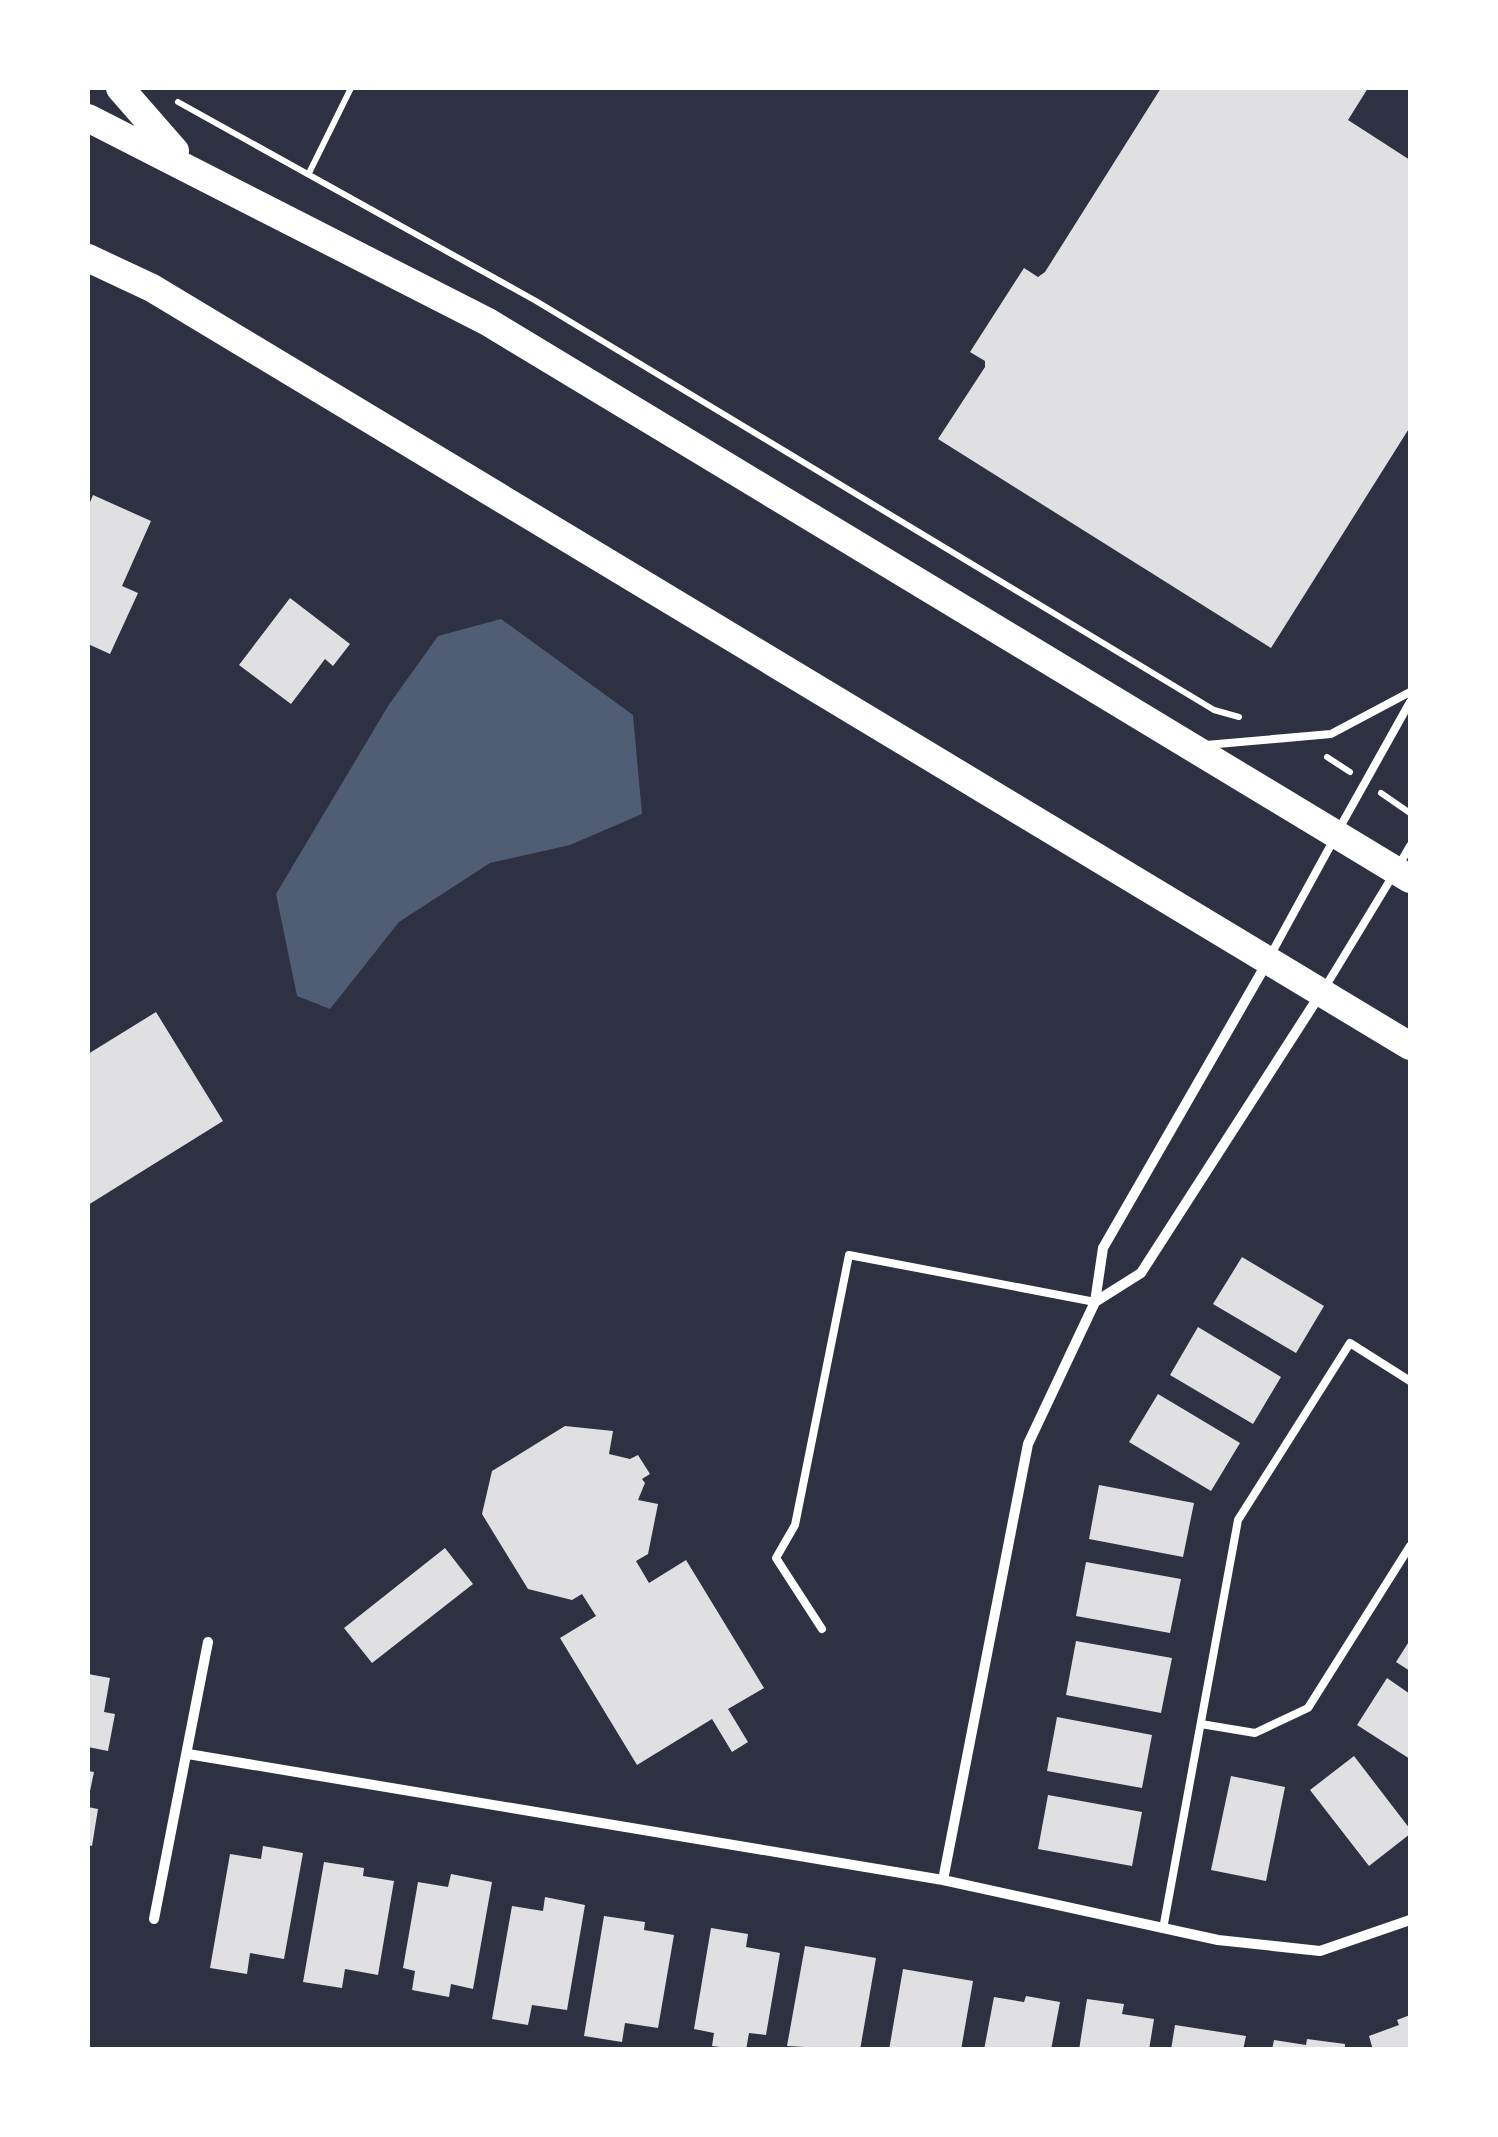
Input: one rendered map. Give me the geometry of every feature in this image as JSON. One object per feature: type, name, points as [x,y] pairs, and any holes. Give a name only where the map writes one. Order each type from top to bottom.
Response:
[{"type":"highway","points":[[120,88],[190,167]]},
{"type":"highway","points":[[88,118],[488,322],[1336,834],[1406,865]]},
{"type":"highway","points":[[91,263],[169,298],[1410,1046]]},
{"type":"street","points":[[943,1880],[1028,1444],[1095,1302],[1103,1248],[1218,1054],[1268,960]]},
{"type":"street","points":[[1095,1302],[1142,1273],[1321,993]]},
{"type":"street","points":[[154,1919],[208,1642]]},
{"type":"street","points":[[188,1754],[943,1880],[1218,1940],[1320,1951],[1410,1920]]},
{"type":"lane","points":[[1193,746],[1331,734],[1410,692]]},
{"type":"lane","points":[[1268,960],[1410,702]]},
{"type":"lane","points":[[1321,993],[1406,865]]},
{"type":"lane","points":[[822,1628],[776,1558],[795,1525],[849,1254],[1095,1302]]},
{"type":"lane","points":[[1163,1928],[1238,1520],[1350,1343],[1410,1381]]},
{"type":"lane","points":[[1201,1724],[1255,1732],[1308,1708],[1410,1546]]},
{"type":"path","points":[[309,174],[350,88]]},
{"type":"path","points":[[166,96],[536,301],[1214,710],[1246,718]]},
{"type":"path","points":[[1296,737],[1410,813]]},
{"type":"water","points":[[501,619],[633,715],[642,814],[570,845],[490,863],[399,922],[330,1009],[297,996],[276,894],[388,706],[438,636]]},
{"type":"building","points":[[1161,88],[1368,88],[1348,120],[1410,160],[1410,427],[1271,648],[938,439],[985,367],[985,361],[970,352],[1024,268],[1038,277],[1045,272]]},
{"type":"building","points":[[93,495],[151,521],[122,586],[138,593],[110,654],[88,644],[88,507]]},
{"type":"building","points":[[290,598],[350,644],[333,666],[325,659],[291,704],[239,665]]},
{"type":"building","points":[[156,1012],[223,1121],[88,1205],[88,1054]]},
{"type":"building","points":[[1242,1257],[1324,1306],[1296,1353],[1213,1304]]},
{"type":"building","points":[[1198,1327],[1281,1377],[1253,1424],[1170,1375]]},
{"type":"building","points":[[1158,1394],[1240,1443],[1211,1491],[1129,1442]]},
{"type":"building","points":[[565,1426],[613,1431],[609,1454],[630,1459],[638,1455],[650,1474],[642,1479],[645,1483],[638,1500],[658,1504],[648,1554],[636,1561],[649,1583],[686,1560],[764,1688],[728,1709],[748,1742],[732,1752],[712,1719],[637,1765],[560,1638],[596,1616],[582,1594],[572,1600],[528,1589],[482,1514],[492,1471]]},
{"type":"building","points":[[1099,1485],[1194,1503],[1183,1557],[1089,1539]]},
{"type":"building","points":[[445,1548],[473,1584],[372,1663],[344,1628]]},
{"type":"building","points":[[1086,1562],[1181,1579],[1170,1633],[1076,1616]]},
{"type":"building","points":[[1410,1640],[1410,1671],[1396,1662]]},
{"type":"building","points":[[1076,1641],[1172,1658],[1161,1713],[1066,1695]]},
{"type":"building","points":[[88,1674],[110,1678],[104,1712],[115,1714],[108,1751],[88,1747]]},
{"type":"building","points":[[1387,1678],[1410,1694],[1410,1759],[1357,1725]]},
{"type":"building","points":[[1057,1717],[1152,1735],[1142,1788],[1047,1771]]},
{"type":"building","points":[[1354,1756],[1410,1829],[1410,1834],[1369,1866],[1310,1790]]},
{"type":"building","points":[[88,1771],[94,1772],[89,1796],[88,1796]]},
{"type":"building","points":[[1231,1776],[1285,1787],[1266,1881],[1211,1870]]},
{"type":"building","points":[[1048,1795],[1142,1812],[1132,1866],[1038,1849]]},
{"type":"building","points":[[88,1807],[98,1809],[92,1846],[88,1845]]},
{"type":"building","points":[[263,1846],[303,1853],[284,1959],[250,1953],[247,1974],[210,1968],[230,1854],[261,1859]]},
{"type":"building","points":[[324,1862],[364,1868],[363,1876],[394,1881],[378,1975],[345,1969],[342,1988],[303,1982]]},
{"type":"building","points":[[451,1874],[492,1882],[473,1989],[451,1984],[449,1997],[412,1990],[415,1971],[403,1968],[418,1882],[448,1887]]},
{"type":"building","points":[[545,1897],[585,1905],[567,2010],[532,2005],[528,2025],[492,2019],[512,1906],[543,1911]]},
{"type":"building","points":[[604,1916],[645,1922],[644,1930],[674,1935],[658,2028],[625,2023],[622,2042],[584,2036]]},
{"type":"building","points":[[711,1928],[748,1934],[746,1947],[780,1953],[766,2035],[749,2033],[746,2050],[712,2046],[714,2033],[694,2029]]},
{"type":"building","points":[[805,1946],[876,1958],[860,2050],[787,2046]]},
{"type":"building","points":[[903,1969],[973,1981],[961,2050],[889,2050]]},
{"type":"building","points":[[1026,1996],[1060,2002],[1051,2050],[984,2050],[994,1997],[1024,2002]]},
{"type":"building","points":[[1087,1999],[1124,2004],[1122,2014],[1154,2019],[1149,2050],[1079,2050]]},
{"type":"building","points":[[1410,2015],[1410,2050],[1373,2050],[1369,2036],[1399,2025],[1397,2020]]},
{"type":"building","points":[[1175,2025],[1246,2036],[1243,2050],[1171,2050]]},
{"type":"building","points":[[1307,2039],[1345,2044],[1345,2050],[1272,2050],[1274,2040],[1306,2045]]}]
